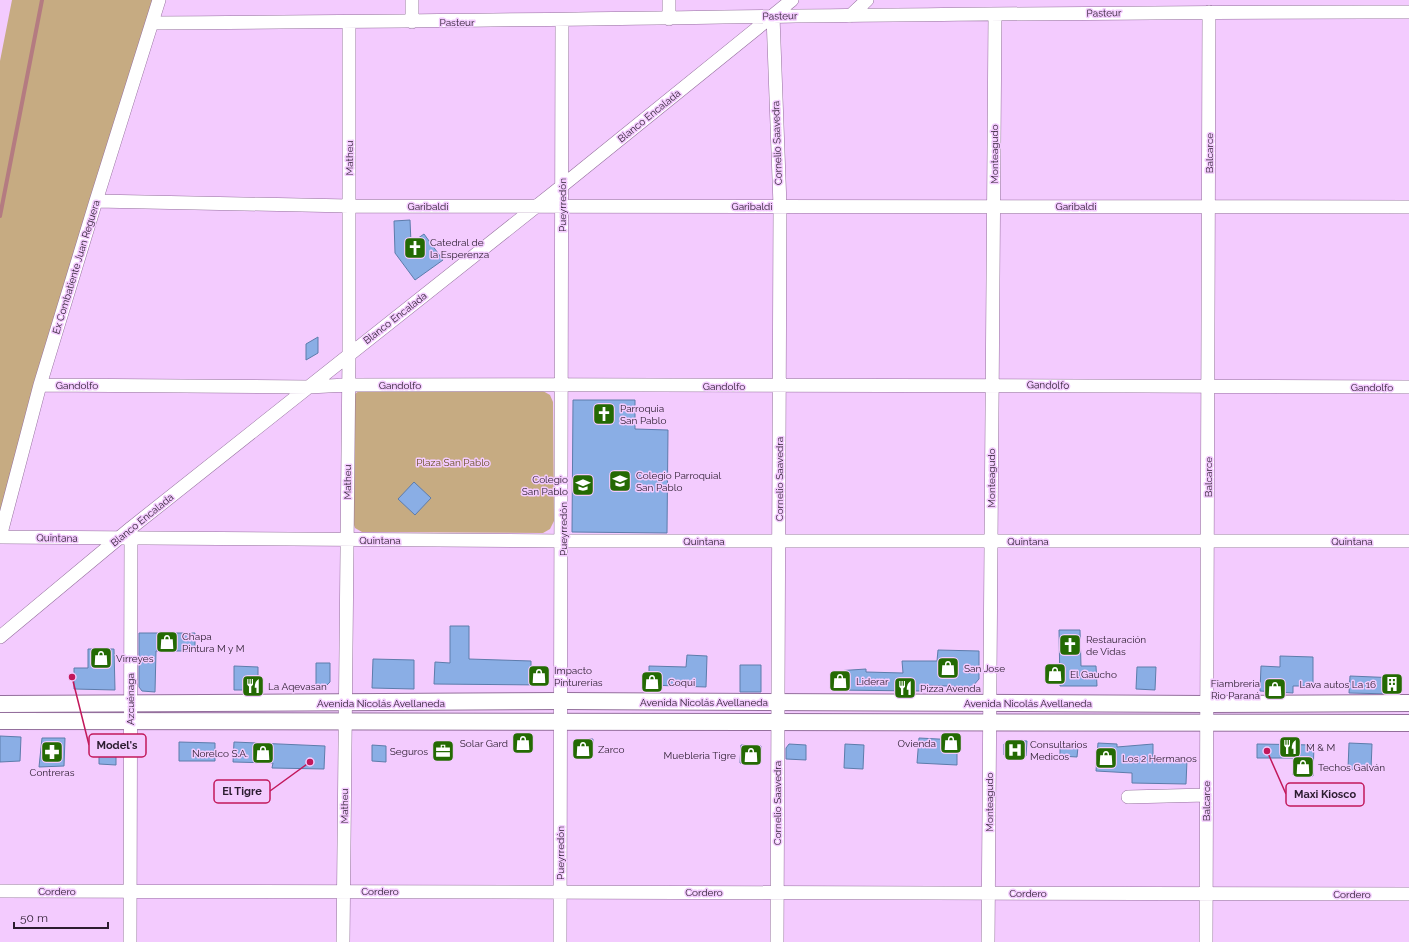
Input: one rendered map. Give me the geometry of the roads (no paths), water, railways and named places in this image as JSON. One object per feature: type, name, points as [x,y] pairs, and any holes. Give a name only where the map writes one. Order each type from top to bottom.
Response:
[{"type":"main road","name":"Avenida Nicolás Avellaneda","points":[[0,704],[562,701],[778,703],[1409,703]]},
{"type":"main road","name":"Avenida Nicolás Avellaneda","points":[[0,721],[1409,723]]},
{"type":"street","name":"Ex Combatiente Juan Reguera","points":[[0,537],[40,385],[159,0]]},
{"type":"street","points":[[412,0],[412,22]]},
{"type":"street","points":[[669,0],[669,18]]},
{"type":"street","name":"Blanco Encalada","points":[[0,637],[309,386],[537,206],[792,0]]},
{"type":"street","points":[[850,16],[867,0]]},
{"type":"street","name":"Pasteur","points":[[152,23],[562,21],[773,16],[1209,12],[1409,12]]},
{"type":"street","name":"Balcarce","points":[[1206,942],[1209,12]]},
{"type":"street","name":"Monteagudo","points":[[988,942],[995,14]]},
{"type":"street","name":"Cornelio Saavedra","points":[[773,16],[780,206],[777,942]]},
{"type":"street","name":"Pueyrredón","points":[[560,942],[563,541],[561,384],[562,21]]},
{"type":"street","name":"Matheu","points":[[343,942],[344,703],[349,355],[349,22]]},
{"type":"street","name":"Garibaldi","points":[[96,201],[349,206],[1409,207]]},
{"type":"street","name":"Gandolfo","points":[[40,385],[309,386],[561,384],[779,386],[992,384],[1409,387]]},
{"type":"street","name":"Quintana","points":[[0,537],[127,535],[346,540],[563,541],[1409,541]]},
{"type":"street","name":"Azcuénaga","points":[[127,535],[130,704],[130,942]]},
{"type":"street","points":[[1128,797],[1206,795]]},
{"type":"street","name":"Cordero","points":[[0,891],[131,890],[1409,894]]},
{"type":"waterway","points":[[0,216],[42,0]]},
{"type":"place","name":"Catedral de la Esperenza","points":[[415,248]]},
{"type":"place","name":"Parroquia San Pablo","points":[[604,414]]},
{"type":"place","name":"Colegio Parroquial San Pablo","points":[[620,481]]},
{"type":"place","name":"Colegio San Pablo","points":[[583,485]]},
{"type":"place","name":"Chapa Pintura M y M","points":[[167,642]]},
{"type":"place","name":"Restauración de Vidas","points":[[1070,645]]},
{"type":"place","name":"Virreyes","points":[[101,658]]},
{"type":"place","name":"San Jose","points":[[948,668]]},
{"type":"place","name":"El Gaucho","points":[[1055,674]]},
{"type":"place","name":"Impacto Pinturerías","points":[[539,676]]},
{"type":"place","name":"Model's","points":[[72,677]]},
{"type":"place","name":"Liderar","points":[[840,681]]},
{"type":"place","name":"Coqui","points":[[652,682]]},
{"type":"place","name":"Lava autos La 16","points":[[1392,684]]},
{"type":"place","name":"La Aqevasan","points":[[253,686]]},
{"type":"place","name":"Pizza Avenda","points":[[905,688]]},
{"type":"place","name":"Fiambreria Rio Paraná","points":[[1275,689]]},
{"type":"place","name":"Solar Gard","points":[[523,743]]},
{"type":"place","name":"Ovienda","points":[[951,743]]},
{"type":"place","name":"M & M","points":[[1290,747]]},
{"type":"place","name":"Zarco","points":[[583,749]]},
{"type":"place","name":"Consultarios Medicos","points":[[1015,750]]},
{"type":"place","name":"Seguros","points":[[443,751]]},
{"type":"place","name":"Maxi Kiosco","points":[[1267,751]]},
{"type":"place","name":"Contreras","points":[[52,752]]},
{"type":"place","name":"Norelco S.A.","points":[[263,753]]},
{"type":"place","name":"Muebleria Tigre","points":[[751,755]]},
{"type":"place","name":"Los 2 Hermanos","points":[[1106,758]]},
{"type":"place","name":"El Tigre","points":[[310,762]]},
{"type":"place","name":"Techos Galván","points":[[1303,767]]},
{"type":"park label","name":"Plaza San Pablo","points":[[453,462]]}]
